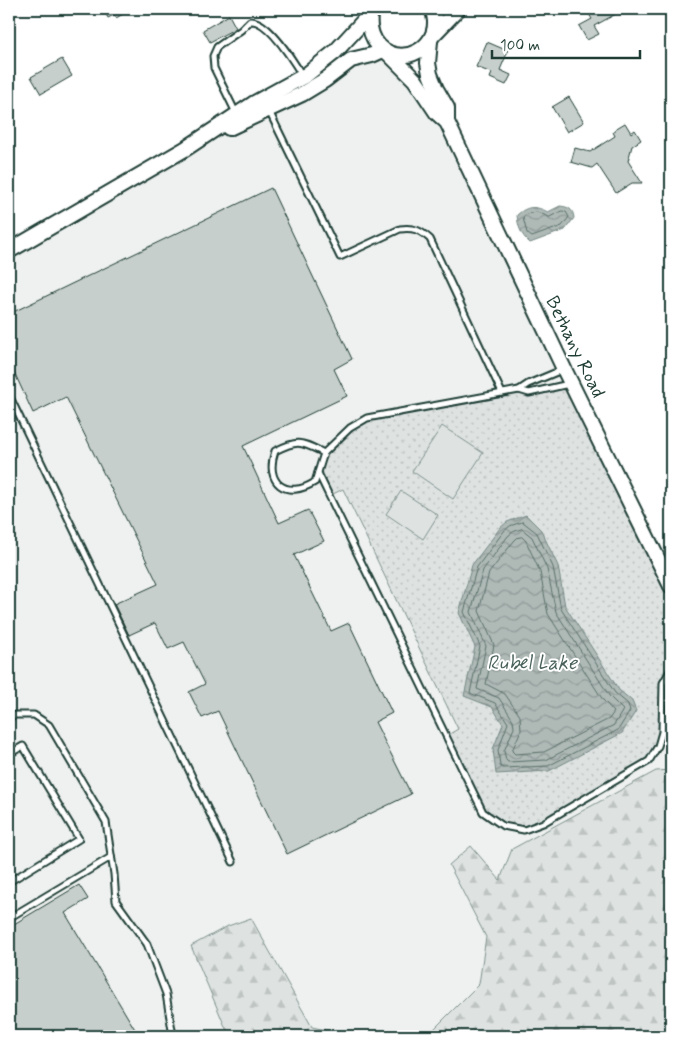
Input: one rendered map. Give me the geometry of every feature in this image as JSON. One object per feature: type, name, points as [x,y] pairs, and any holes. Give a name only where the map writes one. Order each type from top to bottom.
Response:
[{"type":"main road","name":"Bethany Road","points":[[432,9],[435,25],[431,38],[428,64],[436,89],[447,108],[447,122]]},
{"type":"main road","points":[[185,149],[237,114],[313,87],[351,60],[385,51],[397,55],[408,55],[418,52],[458,9]]},
{"type":"main road","name":"Bethany Road","points":[[371,11],[369,25],[372,36],[415,80],[437,113],[447,122],[564,369],[671,586]]},
{"type":"main road","points":[[13,249],[265,104],[336,52],[371,11]]},
{"type":"lane","points":[[237,114],[214,68],[212,56],[218,46],[241,30],[250,21],[254,21],[272,33],[303,77]]},
{"type":"lane","points":[[265,104],[340,257],[400,229],[410,227],[420,231],[430,239],[502,393]]},
{"type":"lane","points":[[9,234],[13,249]]},
{"type":"lane","points":[[324,453],[302,443],[288,445],[276,451],[272,462],[272,474],[279,485],[291,491],[304,489],[315,482],[324,453],[350,428],[367,418],[519,390],[528,384],[564,369]]},
{"type":"lane","points":[[519,390],[529,393],[571,383]]},
{"type":"lane","points":[[9,395],[233,862]]},
{"type":"lane","points":[[318,473],[484,812],[503,826],[524,830],[543,824],[649,761],[658,746],[662,732],[663,683],[671,669]]},
{"type":"lane","points":[[9,718],[15,715],[34,715],[49,725],[106,822],[116,901],[147,944],[166,994],[173,1036]]},
{"type":"lane","points":[[9,754],[23,746],[79,839],[9,882]]},
{"type":"lane","points":[[9,918],[111,857]]},
{"type":"shaded area","points":[[387,52],[437,113],[671,589],[671,1036],[9,1036],[9,251],[346,63]]},
{"type":"green space","points":[[571,383],[671,587],[671,669],[663,683],[662,732],[649,761],[543,823],[524,830],[503,826],[483,812],[446,736],[458,729],[343,489],[329,496],[318,473],[324,453],[350,428],[367,418],[519,390],[529,393]]},
{"type":"green space","points":[[442,426],[483,453],[453,499],[412,471]]},
{"type":"green space","points":[[401,491],[438,515],[423,539],[386,514]]},
{"type":"green space","points":[[671,770],[671,1036],[427,1036],[479,984],[486,937],[449,865],[471,846],[500,880],[512,849],[656,771]]},
{"type":"green space","points":[[251,918],[312,1027],[355,1036],[229,1036],[191,946],[228,926]]},
{"type":"water","points":[[560,206],[566,207],[573,212],[574,218],[565,230],[530,243],[520,230],[517,215],[528,208],[536,208],[548,212]]},
{"type":"water","name":"Rubel Lake","points":[[526,515],[541,530],[558,566],[565,606],[619,690],[632,701],[636,711],[622,733],[549,771],[496,774],[493,749],[503,724],[492,707],[464,696],[475,647],[459,613],[472,565],[500,528],[507,522]]},
{"type":"building","points":[[103,9],[132,9],[116,18],[114,15],[108,18]]},
{"type":"building","points":[[591,9],[625,9],[594,26],[599,34],[587,40],[579,26],[592,19],[587,11]]},
{"type":"building","points":[[229,15],[236,28],[210,42],[203,30]]},
{"type":"building","points":[[487,42],[508,51],[500,70],[511,75],[506,85],[490,78],[492,73],[476,67]]},
{"type":"building","points":[[62,59],[72,76],[41,94],[31,77]]},
{"type":"building","points":[[569,97],[584,122],[567,132],[552,107]]},
{"type":"building","points":[[625,123],[631,133],[635,130],[641,140],[632,146],[628,161],[642,183],[632,183],[616,193],[597,164],[592,168],[571,162],[575,148],[590,152],[615,136],[613,132],[615,129]]},
{"type":"building","points":[[271,188],[352,359],[334,369],[347,396],[243,446],[279,523],[308,510],[324,541],[294,555],[331,631],[349,623],[392,713],[375,722],[411,794],[287,854],[218,711],[202,718],[189,692],[205,684],[184,642],[168,649],[155,623],[129,635],[114,604],[158,584],[66,397],[33,413],[9,361],[9,314]]},
{"type":"building","points":[[79,885],[88,899],[65,913],[139,1036],[9,1036],[9,927]]}]
